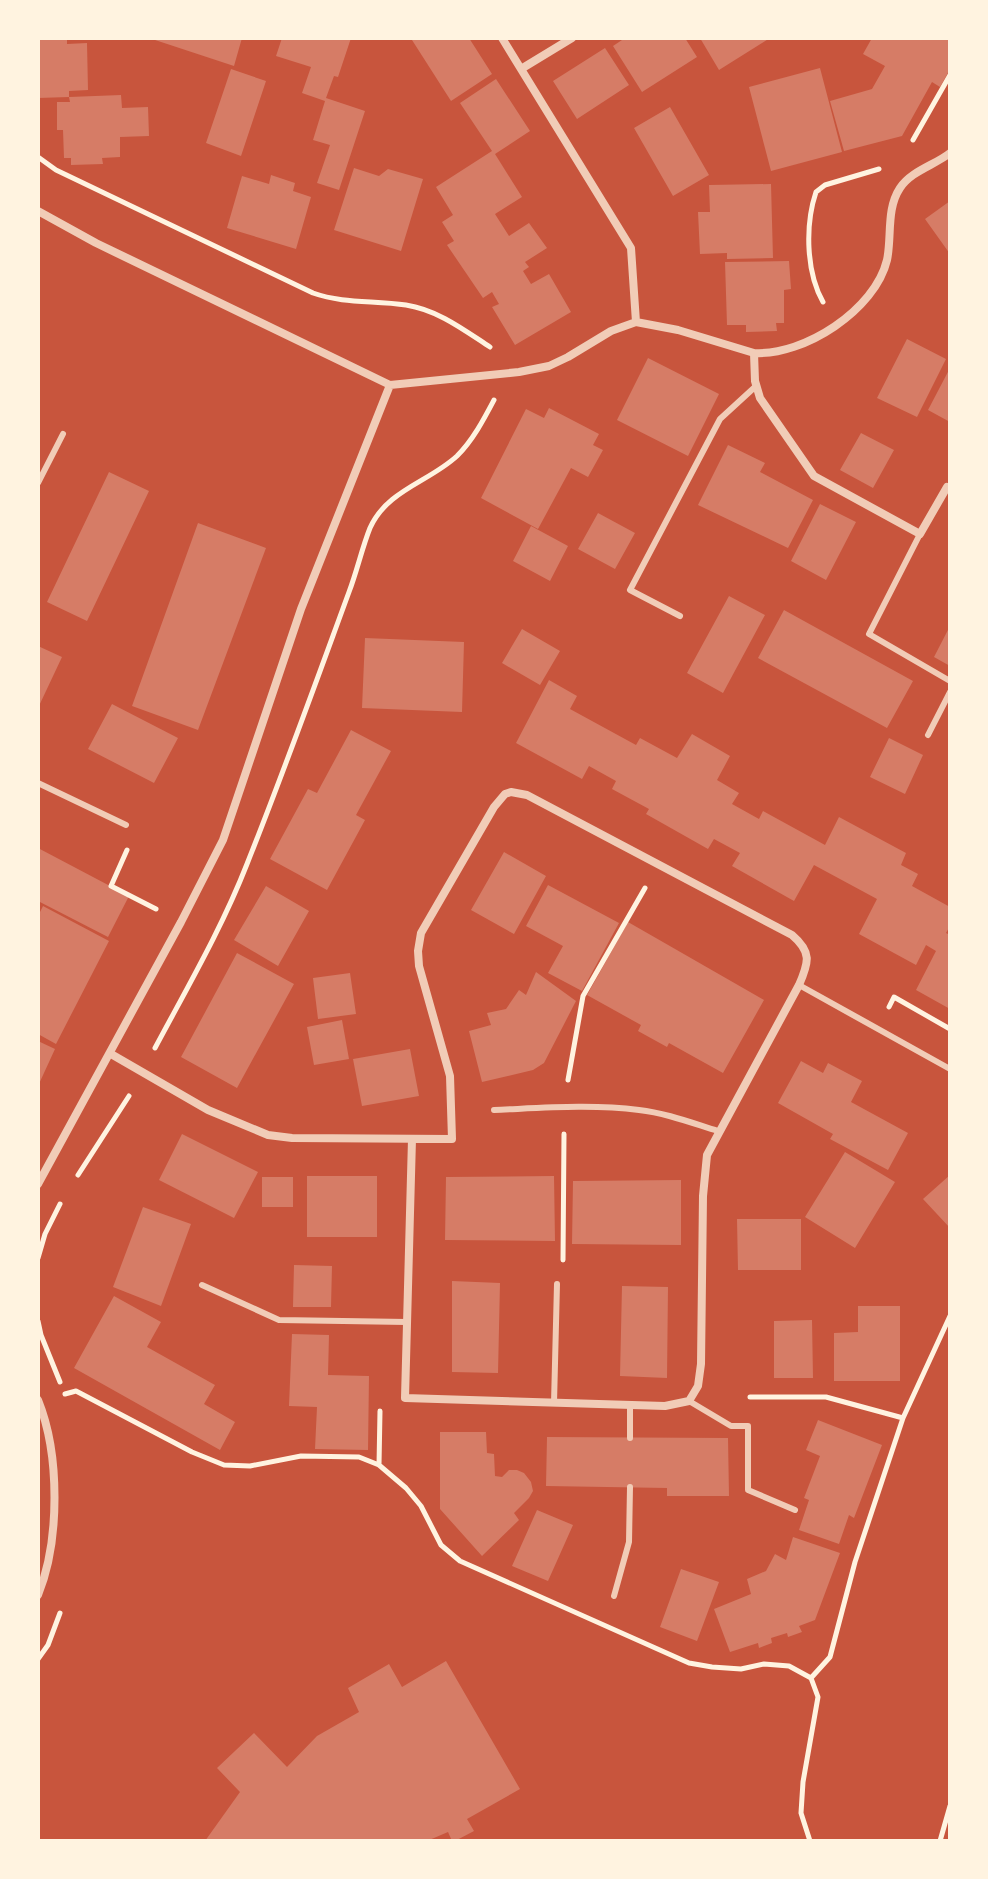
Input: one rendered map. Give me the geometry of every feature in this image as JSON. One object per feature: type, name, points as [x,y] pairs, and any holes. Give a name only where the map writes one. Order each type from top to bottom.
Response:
[{"type":"street","points":[[502,38],[631,248],[636,322]]},
{"type":"street","points":[[521,69],[572,38]]},
{"type":"street","points":[[38,211],[123,256],[390,385],[549,366],[611,331],[636,322],[678,330],[754,353],[792,349],[818,337],[873,291],[888,257],[891,212],[900,188],[910,178],[950,153]]},
{"type":"street","points":[[754,353],[760,398],[814,476],[920,534],[947,487],[950,489]]},
{"type":"street","points":[[38,1184],[111,1054],[223,840],[301,609],[390,385]]},
{"type":"street","points":[[111,1054],[208,1110],[268,1135],[292,1138],[452,1139],[450,1076],[419,966],[421,933],[499,800],[511,792],[527,795],[792,935],[804,945],[808,956],[807,967],[799,985],[718,1131],[704,1164],[701,1364],[698,1386],[691,1399],[665,1406],[630,1406],[405,1398],[412,1139]]},
{"type":"street","points":[[38,1400],[48,1426],[53,1495],[49,1562],[38,1595]]},
{"type":"lane","points":[[680,616],[630,590],[720,419],[756,386]]},
{"type":"lane","points":[[38,483],[63,434]]},
{"type":"lane","points":[[920,534],[869,634],[950,681]]},
{"type":"lane","points":[[928,735],[950,692]]},
{"type":"lane","points":[[38,783],[126,825]]},
{"type":"lane","points":[[799,985],[950,1069]]},
{"type":"lane","points":[[494,1110],[565,1107],[642,1110],[680,1118],[718,1131]]},
{"type":"lane","points":[[554,1403],[557,1284]]},
{"type":"lane","points":[[202,1285],[279,1320],[407,1322]]},
{"type":"lane","points":[[691,1399],[731,1426],[748,1426],[748,1490],[795,1510]]},
{"type":"lane","points":[[630,1406],[630,1438]]},
{"type":"lane","points":[[614,1596],[629,1542],[630,1487]]},
{"type":"path","points":[[912,143],[950,75]]},
{"type":"path","points":[[38,157],[56,170],[313,293],[332,300],[410,306],[445,318],[490,347],[493,374]]},
{"type":"path","points":[[837,323],[821,299],[812,271],[813,199],[819,188],[825,185],[888,167]]},
{"type":"path","points":[[126,825],[136,831],[111,886],[181,922]]},
{"type":"path","points":[[557,1284],[563,1261],[565,1107],[575,1029],[583,996],[659,864]]},
{"type":"path","points":[[811,1678],[830,1657],[855,1562],[903,1418],[950,1316]]},
{"type":"path","points":[[65,1394],[76,1391],[192,1452],[224,1465],[250,1466],[301,1456],[359,1457],[379,1465],[406,1488],[421,1506],[441,1545],[460,1561],[689,1663],[741,1669],[764,1664],[789,1666],[811,1678],[818,1697],[803,1782],[801,1813],[810,1841]]},
{"type":"path","points":[[691,1399],[826,1397],[903,1418]]},
{"type":"path","points":[[379,1465],[380,1398],[405,1398]]},
{"type":"path","points":[[940,1841],[950,1806]]},
{"type":"building","points":[[38,38],[67,38],[67,44],[87,43],[88,90],[69,91],[69,97],[38,98]]},
{"type":"building","points":[[149,38],[242,38],[234,66]]},
{"type":"building","points":[[282,38],[351,38],[338,77],[334,76],[326,98],[365,111],[339,190],[317,183],[330,145],[313,140],[325,101],[302,93],[311,67],[276,56]]},
{"type":"building","points":[[469,38],[492,74],[451,101],[412,40]]},
{"type":"building","points":[[625,38],[685,38],[697,57],[642,92],[613,46]]},
{"type":"building","points":[[700,38],[770,38],[719,70]]},
{"type":"building","points":[[872,38],[944,38],[950,41],[950,69],[940,87],[932,82],[902,136],[844,151],[830,101],[872,89],[885,66],[863,54]]},
{"type":"building","points":[[605,48],[629,85],[577,119],[553,81]]},
{"type":"building","points":[[820,68],[842,152],[771,171],[749,87]]},
{"type":"building","points":[[231,69],[266,81],[241,156],[206,143]]},
{"type":"building","points":[[496,79],[530,131],[495,154],[522,197],[495,214],[509,236],[529,223],[547,248],[525,262],[529,267],[523,271],[531,284],[549,274],[571,312],[515,345],[492,307],[499,304],[492,292],[483,298],[447,245],[454,241],[442,222],[453,215],[436,187],[492,151],[460,103]]},
{"type":"building","points":[[121,95],[122,108],[148,107],[149,136],[120,137],[120,157],[102,158],[103,164],[71,165],[71,158],[64,158],[63,130],[57,130],[57,102],[70,102],[69,97]]},
{"type":"building","points":[[670,107],[709,175],[673,196],[634,128]]},
{"type":"building","points":[[354,168],[379,176],[388,169],[423,179],[401,251],[334,230]]},
{"type":"building","points":[[271,175],[295,183],[293,191],[311,197],[296,249],[227,228],[242,176],[269,184]]},
{"type":"building","points":[[771,184],[773,258],[727,259],[727,253],[700,254],[698,212],[710,212],[709,185]]},
{"type":"building","points":[[950,201],[950,254],[925,219]]},
{"type":"building","points":[[789,261],[791,289],[784,290],[784,323],[776,323],[777,331],[746,332],[746,325],[727,325],[725,262]]},
{"type":"building","points":[[907,339],[946,359],[917,417],[877,398]]},
{"type":"building","points":[[648,358],[719,394],[688,456],[617,420]]},
{"type":"building","points":[[950,368],[950,422],[928,410]]},
{"type":"building","points":[[549,408],[599,434],[593,445],[603,450],[588,477],[571,468],[538,529],[481,498],[526,409],[544,418]]},
{"type":"building","points":[[861,433],[894,450],[873,488],[840,470]]},
{"type":"building","points":[[728,445],[765,463],[760,472],[813,500],[788,548],[698,505]]},
{"type":"building","points":[[109,472],[149,491],[87,621],[47,602]]},
{"type":"building","points":[[820,504],[856,522],[826,580],[791,561]]},
{"type":"building","points":[[598,513],[635,533],[615,569],[578,549]]},
{"type":"building","points":[[198,523],[266,548],[198,730],[132,706]]},
{"type":"building","points":[[531,526],[568,546],[550,581],[513,561]]},
{"type":"building","points":[[729,596],[765,615],[723,693],[687,673]]},
{"type":"building","points":[[784,610],[913,681],[887,728],[758,658]]},
{"type":"building","points":[[950,626],[950,666],[934,657]]},
{"type":"building","points":[[522,629],[560,651],[540,685],[502,663]]},
{"type":"building","points":[[365,638],[464,642],[462,712],[362,708]]},
{"type":"building","points":[[38,646],[62,657],[38,708]]},
{"type":"building","points":[[549,680],[577,696],[570,709],[636,745],[640,738],[677,758],[692,734],[730,756],[717,780],[739,793],[732,804],[759,819],[763,811],[825,845],[839,817],[906,853],[901,865],[918,874],[912,886],[950,907],[950,926],[946,933],[950,935],[950,1009],[916,990],[936,951],[926,945],[916,965],[859,934],[877,899],[814,865],[794,901],[732,866],[740,853],[714,839],[708,849],[646,814],[649,809],[612,789],[616,781],[589,766],[582,779],[516,743]]},
{"type":"building","points":[[112,704],[178,738],[154,783],[88,749]]},
{"type":"building","points":[[351,730],[391,751],[356,815],[365,820],[327,890],[270,859],[308,789],[317,793]]},
{"type":"building","points":[[889,738],[923,755],[905,794],[870,777]]},
{"type":"building","points":[[38,848],[129,896],[108,937],[38,901]]},
{"type":"building","points":[[504,852],[546,876],[514,934],[471,910]]},
{"type":"building","points":[[548,885],[619,923],[582,991],[548,973],[563,946],[526,926]]},
{"type":"building","points":[[266,886],[309,911],[278,966],[234,940]]},
{"type":"building","points":[[43,906],[109,941],[56,1044],[38,1034],[38,916]]},
{"type":"building","points":[[628,922],[764,1000],[723,1073],[669,1043],[667,1047],[638,1031],[641,1025],[587,995]]},
{"type":"building","points":[[237,953],[294,984],[237,1088],[181,1057]]},
{"type":"building","points":[[536,972],[576,1001],[544,1063],[533,1070],[482,1082],[469,1031],[491,1025],[487,1013],[506,1009],[519,990],[526,995]]},
{"type":"building","points":[[350,973],[356,1014],[318,1019],[313,978]]},
{"type":"building","points":[[342,1020],[349,1059],[314,1065],[307,1027]]},
{"type":"building","points":[[38,1041],[55,1049],[38,1086]]},
{"type":"building","points":[[410,1049],[419,1096],[362,1106],[353,1059]]},
{"type":"building","points":[[801,1061],[823,1073],[828,1063],[862,1081],[851,1102],[908,1133],[888,1170],[830,1139],[833,1134],[778,1103]]},
{"type":"building","points":[[182,1134],[258,1172],[234,1218],[159,1180]]},
{"type":"building","points":[[845,1152],[895,1182],[855,1248],[805,1217]]},
{"type":"building","points":[[950,1175],[950,1228],[923,1199]]},
{"type":"building","points":[[307,1176],[377,1176],[377,1237],[307,1237]]},
{"type":"building","points":[[554,1176],[555,1241],[445,1240],[446,1177]]},
{"type":"building","points":[[262,1177],[293,1177],[293,1207],[262,1207]]},
{"type":"building","points":[[681,1180],[681,1245],[572,1244],[573,1181]]},
{"type":"building","points":[[143,1207],[191,1224],[161,1306],[113,1287]]},
{"type":"building","points":[[737,1219],[801,1219],[801,1270],[738,1270]]},
{"type":"building","points":[[294,1265],[332,1266],[331,1307],[293,1307]]},
{"type":"building","points":[[452,1281],[500,1283],[498,1373],[452,1372]]},
{"type":"building","points":[[622,1286],[668,1287],[667,1378],[620,1376]]},
{"type":"building","points":[[114,1296],[161,1322],[147,1347],[215,1385],[204,1404],[235,1422],[220,1450],[74,1368]]},
{"type":"building","points":[[858,1306],[900,1306],[900,1381],[834,1381],[834,1333],[858,1332]]},
{"type":"building","points":[[812,1320],[813,1378],[774,1378],[774,1321]]},
{"type":"building","points":[[292,1334],[329,1335],[328,1375],[369,1376],[368,1450],[315,1449],[317,1407],[289,1406]]},
{"type":"building","points":[[818,1420],[882,1445],[854,1518],[849,1515],[839,1544],[799,1530],[809,1500],[804,1498],[820,1456],[806,1450]]},
{"type":"building","points":[[440,1432],[486,1432],[487,1453],[494,1454],[495,1476],[502,1477],[509,1470],[517,1470],[531,1482],[533,1491],[514,1513],[519,1520],[482,1556],[440,1509]]},
{"type":"building","points":[[547,1437],[728,1438],[729,1496],[667,1496],[667,1488],[546,1486]]},
{"type":"building","points":[[537,1510],[573,1525],[548,1581],[512,1566]]},
{"type":"building","points":[[793,1537],[840,1553],[815,1620],[799,1626],[802,1632],[771,1638],[772,1643],[759,1648],[758,1643],[730,1652],[714,1609],[751,1594],[747,1579],[766,1571],[775,1554],[786,1560]]},
{"type":"building","points":[[681,1569],[719,1582],[697,1641],[660,1627]]},
{"type":"building","points":[[446,1661],[520,1789],[467,1819],[474,1831],[455,1841],[448,1832],[427,1841],[205,1841],[240,1792],[217,1768],[254,1733],[287,1767],[317,1736],[359,1712],[348,1688],[389,1664],[402,1687]]}]
